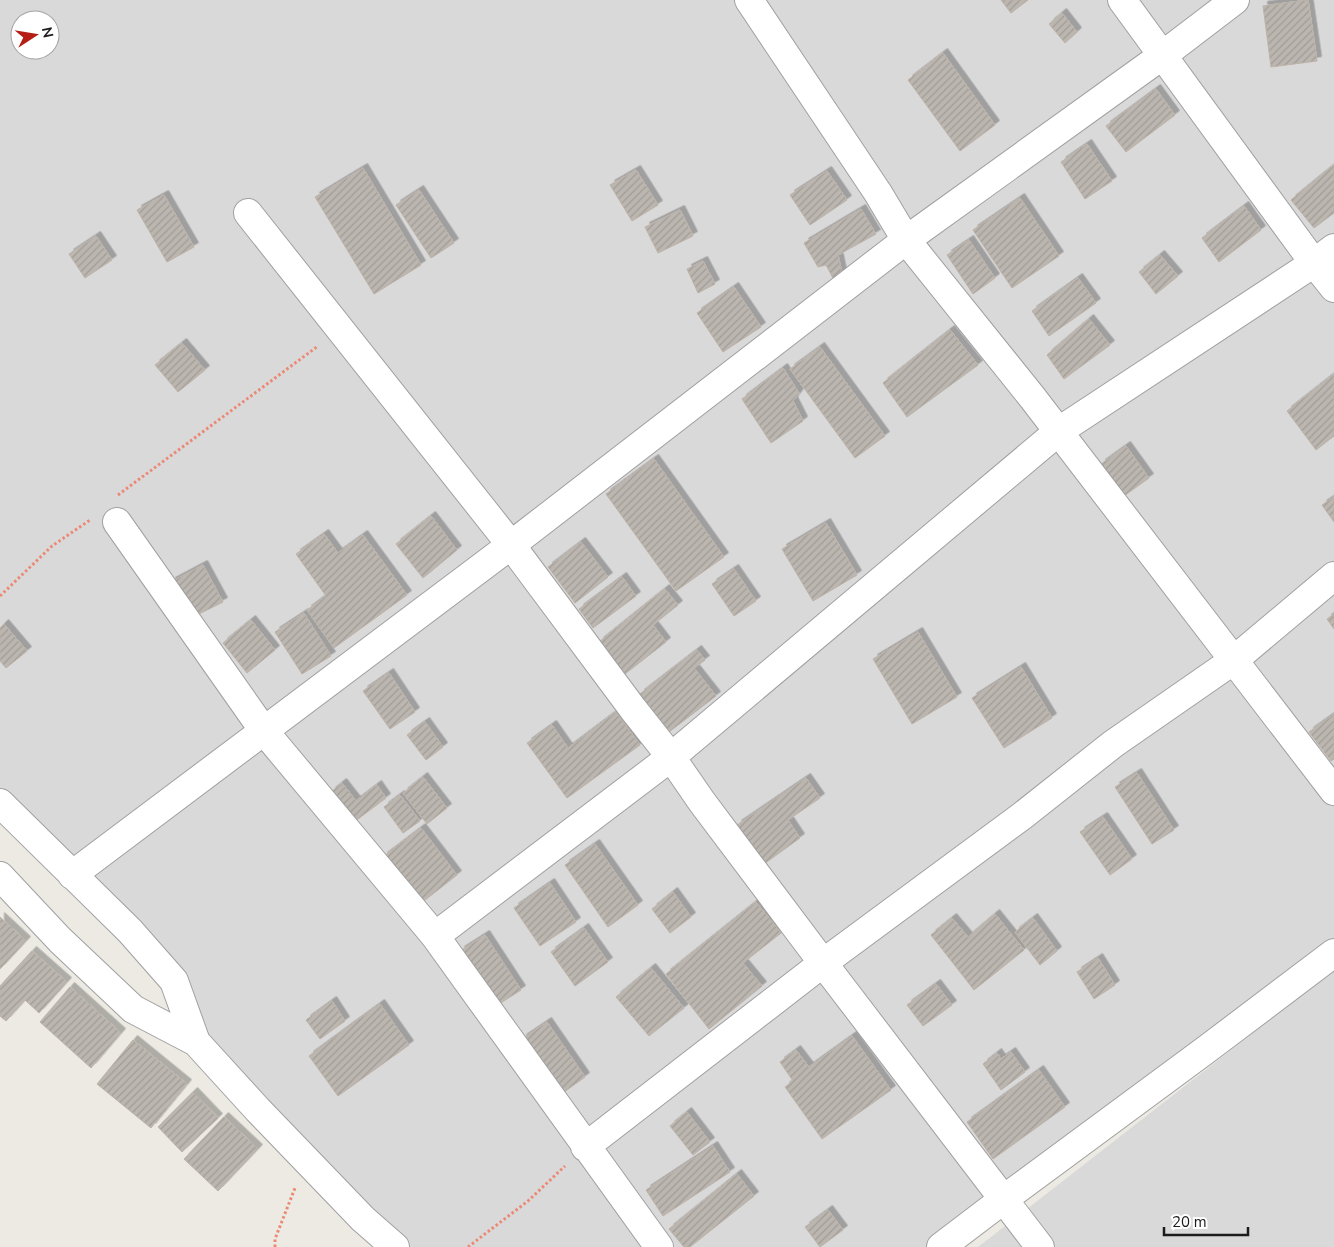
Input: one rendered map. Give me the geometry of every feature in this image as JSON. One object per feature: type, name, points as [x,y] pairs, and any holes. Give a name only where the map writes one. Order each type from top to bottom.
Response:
[{"type":"street","points":[[749,0],[878,193],[906,240],[1059,432],[1334,791]]},
{"type":"street","points":[[1122,0],[1163,55],[1324,255],[1334,288]]},
{"type":"street","points":[[72,875],[511,545],[906,240],[1163,55],[1235,0]]},
{"type":"street","points":[[248,213],[511,545],[627,701],[671,756],[702,802],[823,963],[1040,1247]]},
{"type":"street","points":[[435,936],[671,756],[1059,432],[1324,255]]},
{"type":"street","points":[[117,522],[264,731],[435,936],[585,1147],[659,1247]]},
{"type":"street","points":[[585,1147],[823,963],[1022,816],[1113,744],[1234,660],[1334,576]]},
{"type":"street","points":[[0,803],[130,931],[174,981],[196,1042]]},
{"type":"street","points":[[0,876],[60,940],[133,1009],[196,1042],[258,1110],[363,1219],[395,1247]]},
{"type":"street","points":[[941,1247],[1334,953]]},
{"type":"path","points":[[0,596],[52,546],[91,520],[117,522],[112,500],[341,330]]},
{"type":"path","points":[[468,1247],[528,1201],[585,1147]]},
{"type":"path","points":[[275,1247],[275,1239],[306,1159]]},
{"type":"shaded area","points":[[0,0],[1334,0],[1334,949],[939,1247],[395,1247],[246,1096],[174,981],[0,803]]},
{"type":"shaded area","points":[[1334,970],[1334,1247],[978,1247]]},
{"type":"building","points":[[1001,0],[1028,0],[1011,13]]},
{"type":"building","points":[[1308,0],[1317,61],[1271,67],[1263,6]]},
{"type":"building","points":[[1062,13],[1077,32],[1065,43],[1049,24]]},
{"type":"building","points":[[943,53],[995,125],[960,151],[908,80]]},
{"type":"building","points":[[1156,89],[1175,115],[1126,152],[1106,126]]},
{"type":"building","points":[[1087,144],[1112,181],[1085,199],[1061,162]]},
{"type":"building","points":[[1334,165],[1334,213],[1314,228],[1291,200]]},
{"type":"building","points":[[363,168],[421,265],[374,294],[315,197]]},
{"type":"building","points":[[636,170],[658,205],[632,221],[610,185]]},
{"type":"building","points":[[827,171],[847,200],[810,225],[790,195]]},
{"type":"building","points":[[419,190],[454,243],[431,258],[396,205]]},
{"type":"building","points":[[164,195],[194,247],[167,262],[137,210]]},
{"type":"building","points":[[1020,198],[1059,256],[1012,288],[973,230]]},
{"type":"building","points":[[1244,206],[1261,230],[1219,262],[1202,238]]},
{"type":"building","points":[[861,209],[876,234],[838,255],[843,278],[834,280],[826,265],[818,267],[804,243]]},
{"type":"building","points":[[680,210],[693,236],[658,253],[645,227]]},
{"type":"building","points":[[96,236],[112,260],[85,278],[69,254]]},
{"type":"building","points":[[969,240],[995,278],[973,294],[947,255]]},
{"type":"building","points":[[1160,255],[1178,276],[1156,294],[1139,272]]},
{"type":"building","points":[[703,261],[715,284],[698,293],[687,269]]},
{"type":"building","points":[[1078,278],[1096,303],[1049,336],[1032,311]]},
{"type":"building","points":[[734,287],[761,327],[723,352],[697,313]]},
{"type":"building","points":[[1089,319],[1110,345],[1064,379],[1047,355]]},
{"type":"building","points":[[950,330],[978,365],[907,417],[883,383]]},
{"type":"building","points":[[182,343],[205,370],[178,392],[155,365]]},
{"type":"building","points":[[820,347],[885,436],[855,458],[790,369]]},
{"type":"building","points":[[783,368],[799,393],[793,401],[803,421],[771,443],[742,399]]},
{"type":"building","points":[[1334,374],[1334,436],[1316,450],[1287,411]]},
{"type":"building","points":[[1126,446],[1149,478],[1124,496],[1101,464]]},
{"type":"building","points":[[654,459],[724,557],[676,591],[606,494]]},
{"type":"building","points":[[1334,497],[1334,522],[1322,505]]},
{"type":"building","points":[[431,516],[457,550],[423,578],[396,544]]},
{"type":"building","points":[[826,523],[857,575],[813,601],[782,549]]},
{"type":"building","points":[[324,534],[338,553],[363,535],[407,595],[334,648],[307,610],[326,596],[296,554]]},
{"type":"building","points":[[581,542],[608,577],[575,603],[548,567]]},
{"type":"building","points":[[203,565],[223,602],[191,618],[171,582]]},
{"type":"building","points":[[734,569],[756,601],[734,616],[712,584]]},
{"type":"building","points":[[622,577],[636,596],[593,628],[579,609]]},
{"type":"building","points":[[665,589],[678,605],[653,625],[666,642],[625,674],[599,642]]},
{"type":"building","points":[[304,613],[331,656],[302,674],[275,632]]},
{"type":"building","points":[[1334,614],[1334,629],[1327,619]]},
{"type":"building","points":[[251,620],[275,650],[247,673],[223,643]]},
{"type":"building","points":[[4,624],[27,651],[6,668],[0,661],[0,628]]},
{"type":"building","points":[[918,632],[957,697],[912,724],[873,659]]},
{"type":"building","points":[[697,650],[705,660],[694,668],[716,696],[669,732],[640,694]]},
{"type":"building","points":[[1021,667],[1052,718],[1004,748],[972,698]]},
{"type":"building","points":[[389,673],[415,712],[390,729],[363,691]]},
{"type":"building","points":[[616,712],[640,745],[567,798],[527,743],[552,725],[568,748]]},
{"type":"building","points":[[1334,714],[1334,759],[1331,761],[1309,732]]},
{"type":"building","points":[[425,722],[443,747],[426,760],[407,735]]},
{"type":"building","points":[[1137,773],[1174,830],[1152,844],[1115,787]]},
{"type":"building","points":[[423,777],[447,808],[427,824],[403,793]]},
{"type":"building","points":[[806,778],[820,798],[788,820],[800,838],[764,864],[737,825]]},
{"type":"building","points":[[342,783],[356,801],[377,785],[386,798],[354,822],[331,792]]},
{"type":"building","points":[[400,795],[420,821],[403,833],[384,807]]},
{"type":"building","points":[[1103,817],[1132,859],[1110,875],[1080,832]]},
{"type":"building","points":[[421,828],[457,875],[420,904],[383,857]]},
{"type":"building","points":[[595,844],[638,905],[608,927],[565,865]]},
{"type":"building","points":[[550,883],[576,922],[540,946],[514,908]]},
{"type":"building","points":[[673,892],[691,917],[670,933],[652,909]]},
{"type":"building","points":[[756,902],[781,933],[743,963],[762,986],[709,1029],[666,974]]},
{"type":"building","points":[[995,914],[1024,950],[974,990],[931,935],[952,918],[968,937]]},
{"type":"building","points":[[0,917],[26,941],[0,969]]},
{"type":"building","points":[[1033,918],[1057,951],[1040,965],[1015,932]]},
{"type":"building","points":[[584,928],[608,962],[575,986],[551,952]]},
{"type":"building","points":[[485,935],[521,990],[496,1006],[460,951]]},
{"type":"building","points":[[32,951],[67,982],[39,1013],[25,1000],[6,1021],[0,1016],[0,986]]},
{"type":"building","points":[[1098,958],[1115,985],[1094,999],[1077,972]]},
{"type":"building","points":[[651,968],[684,1008],[649,1036],[616,997]]},
{"type":"building","points":[[936,984],[952,1005],[923,1026],[907,1005]]},
{"type":"building","points":[[70,987],[121,1033],[91,1068],[40,1022]]},
{"type":"building","points":[[332,1001],[345,1021],[320,1039],[306,1020]]},
{"type":"building","points":[[380,1004],[409,1045],[338,1096],[309,1056]]},
{"type":"building","points":[[547,1022],[585,1077],[560,1095],[522,1039]]},
{"type":"building","points":[[852,1036],[891,1090],[822,1139],[785,1087],[793,1081],[780,1062],[796,1050],[809,1067]]},
{"type":"building","points":[[133,1040],[187,1084],[151,1128],[97,1084]]},
{"type":"building","points":[[1011,1052],[1025,1072],[1001,1090],[983,1064],[997,1053],[1001,1059]]},
{"type":"building","points":[[1039,1070],[1065,1107],[993,1159],[967,1122]]},
{"type":"building","points":[[193,1092],[218,1118],[182,1152],[158,1127]]},
{"type":"building","points":[[687,1112],[710,1142],[693,1155],[670,1126]]},
{"type":"building","points":[[224,1117],[258,1149],[218,1191],[184,1159]]},
{"type":"building","points":[[713,1146],[730,1172],[663,1216],[646,1190]]},
{"type":"building","points":[[737,1174],[754,1196],[690,1247],[684,1247],[669,1229]]},
{"type":"building","points":[[828,1210],[843,1230],[820,1247],[805,1227]]}]
